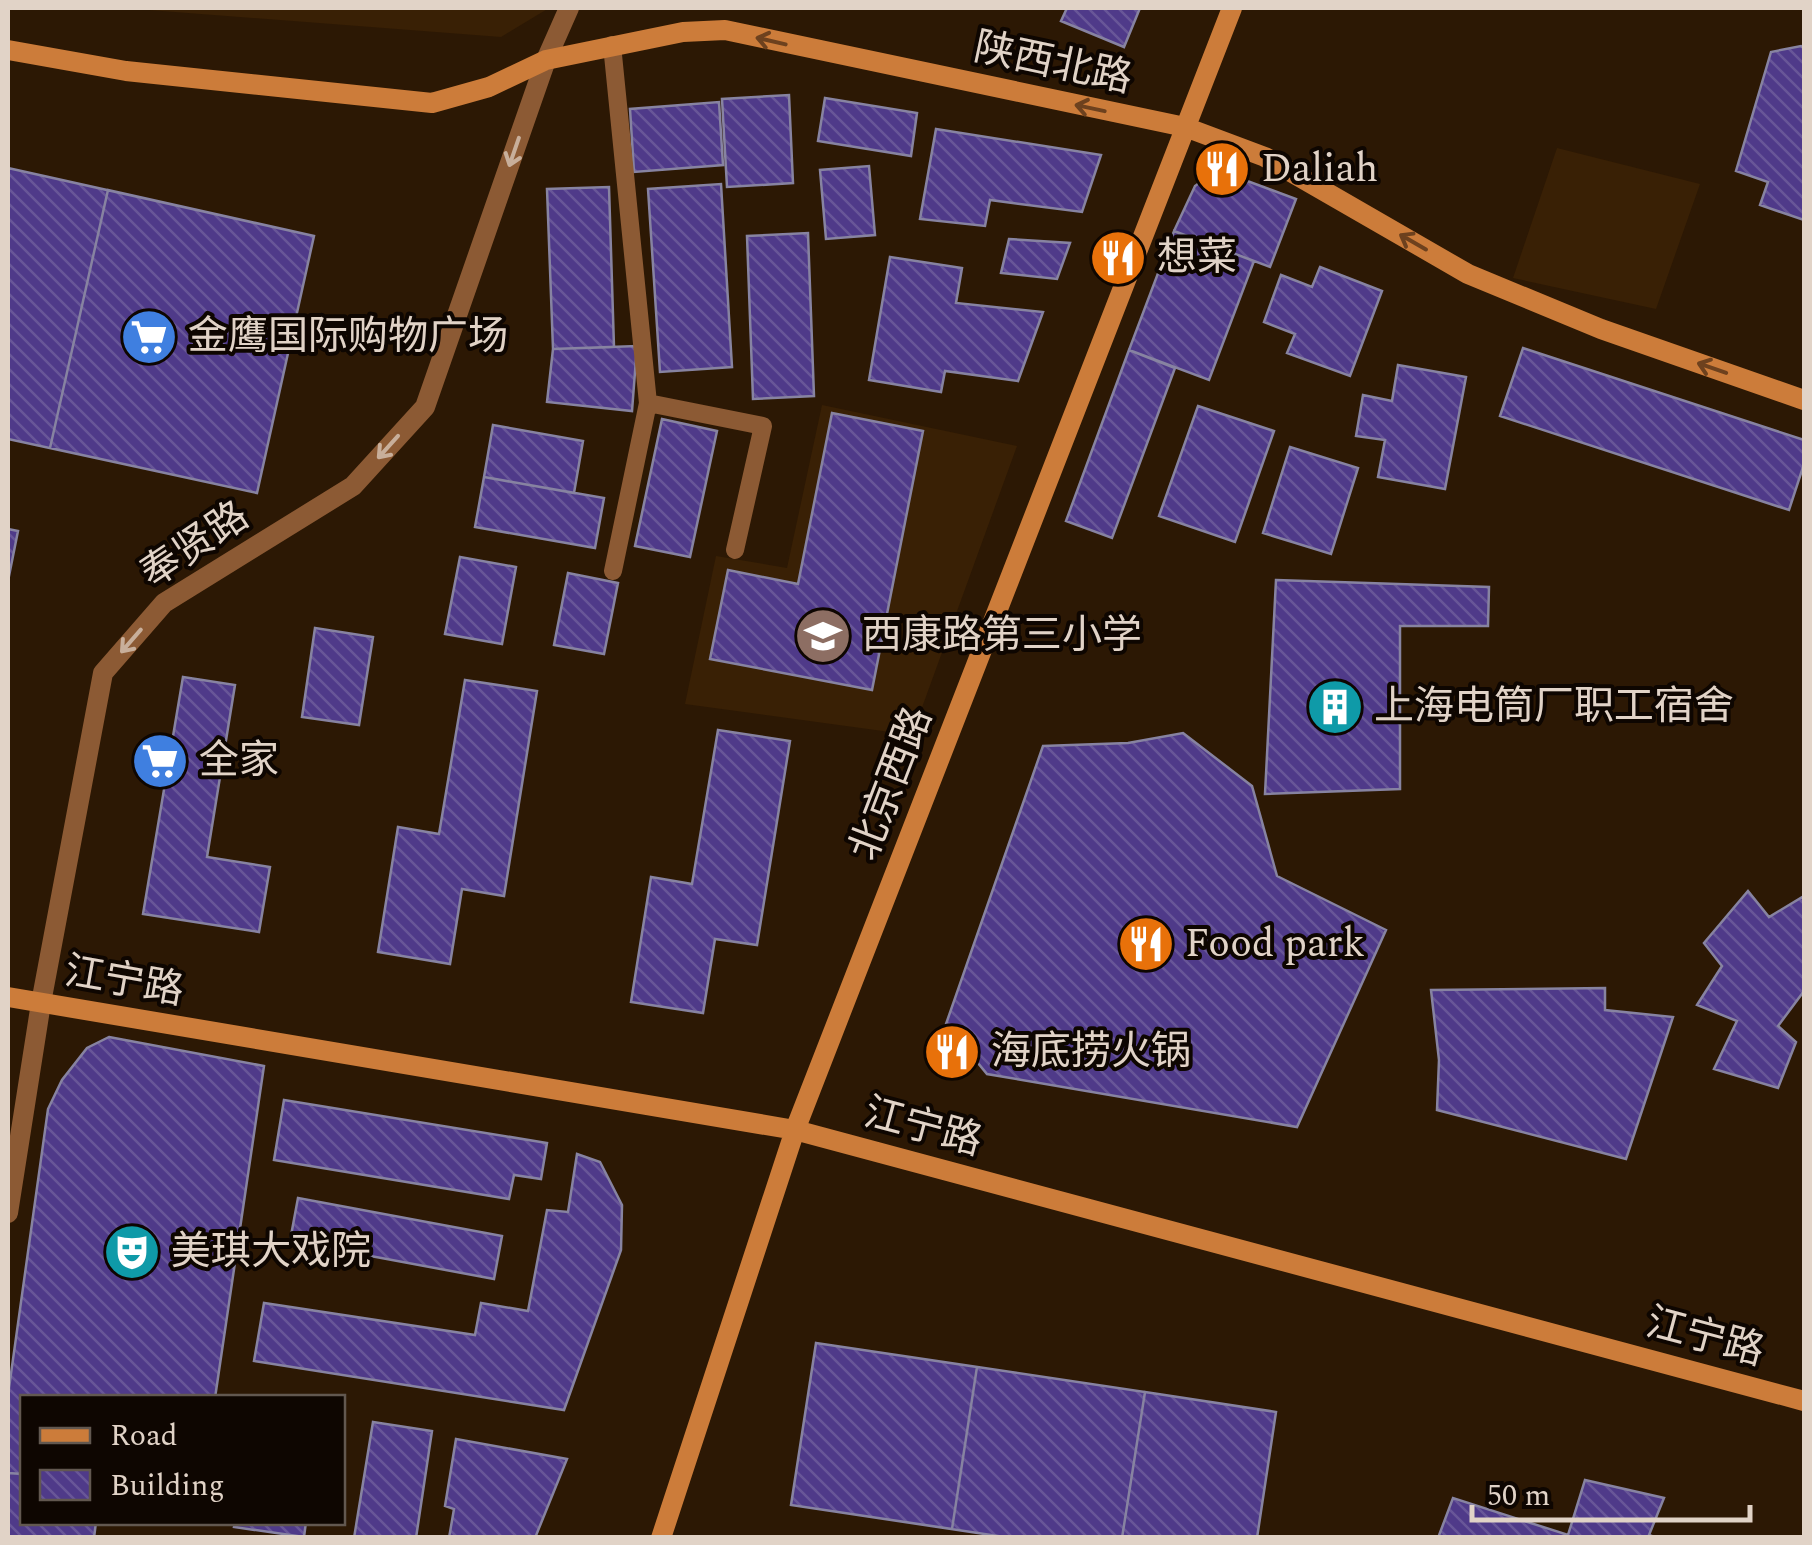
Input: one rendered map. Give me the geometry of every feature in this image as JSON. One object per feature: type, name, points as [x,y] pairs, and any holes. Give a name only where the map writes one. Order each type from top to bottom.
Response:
[{"type":"main road","name":"北京西路","points":[[660,1538],[795,1130],[1232,8]]},
{"type":"main road","name":"陕西北路","points":[[8,50],[126,71],[432,103],[489,87],[546,60],[683,32],[725,30],[1185,127],[1265,157],[1468,274],[1601,329],[1804,400]]},
{"type":"main road","name":"江宁路","points":[[8,997],[795,1130],[1804,1401]]},
{"type":"street","name":"奉贤路","points":[[8,1213],[41,1002],[103,673],[164,603],[352,486],[425,406],[546,60],[569,8]]},
{"type":"lane","points":[[612,45],[648,403],[613,571]]},
{"type":"lane","points":[[648,403],[763,426],[734,550]]},
{"type":"shaded area","points":[[123,8],[549,8],[501,37]]},
{"type":"shaded area","points":[[1557,148],[1700,184],[1656,309],[1513,278]]},
{"type":"shaded area","name":"西康路第三小学","points":[[822,405],[1017,446],[912,735],[685,704],[716,556],[787,568]]},
{"type":"building","points":[[1067,8],[1140,8],[1124,47],[1061,21]]},
{"type":"building","points":[[1801,46],[1804,220],[1760,205],[1768,182],[1736,171],[1771,52]]},
{"type":"building","points":[[789,95],[793,183],[727,187],[722,99]]},
{"type":"building","points":[[825,98],[917,113],[911,156],[818,141]]},
{"type":"building","points":[[719,102],[723,165],[634,172],[630,109]]},
{"type":"building","points":[[936,129],[1101,155],[1082,212],[990,200],[985,226],[920,219]]},
{"type":"building","points":[[869,166],[875,235],[826,239],[820,170]]},
{"type":"building","name":"金鹰国际购物广场","points":[[8,168],[314,236],[257,493],[8,439]]},
{"type":"building","points":[[1231,175],[1296,199],[1270,267],[1174,231],[1195,186],[1209,176]]},
{"type":"building","points":[[721,184],[732,367],[660,372],[648,189]]},
{"type":"building","points":[[609,187],[614,347],[553,349],[547,189]]},
{"type":"building","name":"金鹰国际购物广场","points":[[108,190],[314,236],[257,493],[50,448]]},
{"type":"building","points":[[1174,231],[1254,261],[1209,380],[1129,350]]},
{"type":"building","points":[[808,233],[814,396],[753,399],[747,236]]},
{"type":"building","points":[[1009,239],[1070,243],[1057,279],[1001,273]]},
{"type":"building","points":[[890,257],[962,268],[956,303],[1043,312],[1018,381],[945,371],[941,392],[869,380]]},
{"type":"building","points":[[1320,267],[1382,291],[1350,376],[1287,353],[1295,334],[1264,322],[1281,275],[1312,287]]},
{"type":"building","points":[[637,346],[632,411],[547,402],[553,349]]},
{"type":"building","points":[[1523,348],[1804,440],[1804,464],[1789,510],[1500,416]]},
{"type":"building","points":[[1129,350],[1175,368],[1112,538],[1066,521]]},
{"type":"building","points":[[1398,365],[1466,377],[1445,489],[1378,477],[1385,440],[1356,436],[1363,395],[1392,401]]},
{"type":"building","points":[[1198,406],[1274,431],[1235,542],[1159,516]]},
{"type":"building","points":[[832,413],[923,431],[872,690],[710,659],[728,570],[798,584]]},
{"type":"building","points":[[662,419],[717,431],[690,557],[635,546]]},
{"type":"building","points":[[493,425],[583,441],[574,493],[484,477]]},
{"type":"building","points":[[1290,447],[1358,468],[1331,554],[1263,533]]},
{"type":"building","points":[[484,477],[604,498],[595,548],[475,527]]},
{"type":"building","points":[[8,529],[18,531],[8,581]]},
{"type":"building","points":[[8,529],[18,531],[8,581]]},
{"type":"building","points":[[460,557],[516,567],[502,644],[445,634]]},
{"type":"building","points":[[568,573],[618,583],[604,654],[554,645]]},
{"type":"building","name":"上海电筒厂职工宿舍","points":[[1276,580],[1489,587],[1488,626],[1400,626],[1400,789],[1265,794]]},
{"type":"building","points":[[315,628],[373,637],[359,725],[302,717]]},
{"type":"building","points":[[183,677],[235,685],[207,857],[270,867],[259,932],[143,914]]},
{"type":"building","points":[[465,680],[537,691],[504,896],[462,889],[450,964],[378,952],[398,827],[439,834]]},
{"type":"building","points":[[718,730],[790,741],[757,945],[715,939],[703,1013],[631,1002],[651,877],[692,884]]},
{"type":"building","points":[[1183,733],[1252,786],[1277,876],[1386,930],[1297,1127],[987,1074],[946,1024],[1043,746],[1128,743]]},
{"type":"building","points":[[1748,891],[1769,917],[1804,896],[1804,991],[1778,1026],[1796,1042],[1778,1088],[1714,1069],[1737,1021],[1697,1005],[1722,966],[1704,943]]},
{"type":"building","points":[[1605,988],[1605,1010],[1673,1017],[1626,1159],[1437,1110],[1439,1060],[1431,990]]},
{"type":"building","name":"美琪大戏院","points":[[109,1037],[264,1066],[215,1395],[20,1395],[20,1474],[8,1473],[8,1395],[48,1109],[62,1080],[87,1048]]},
{"type":"building","points":[[284,1100],[547,1143],[541,1179],[514,1175],[509,1199],[274,1160]]},
{"type":"building","points":[[577,1154],[600,1162],[622,1205],[621,1250],[564,1410],[254,1361],[264,1303],[475,1335],[481,1303],[528,1311],[547,1210],[568,1212]]},
{"type":"building","points":[[298,1198],[502,1236],[494,1279],[290,1241]]},
{"type":"building","points":[[816,1343],[977,1367],[952,1529],[791,1505]]},
{"type":"building","points":[[816,1343],[1145,1392],[1122,1538],[1011,1538],[791,1505]]},
{"type":"building","points":[[1145,1392],[1276,1412],[1257,1538],[1122,1538]]},
{"type":"building","points":[[373,1422],[432,1431],[416,1538],[354,1538]]},
{"type":"building","points":[[456,1439],[567,1459],[535,1538],[449,1538],[454,1509],[445,1506]]},
{"type":"building","points":[[8,1473],[20,1474],[20,1525],[96,1525],[94,1538],[8,1538]]},
{"type":"building","points":[[1585,1480],[1664,1498],[1649,1535],[1657,1538],[1438,1538],[1453,1498],[1568,1535]]},
{"type":"building","points":[[234,1525],[306,1525],[304,1537]]},
{"type":"place","name":"Daliah","points":[[1222,169]]},
{"type":"place","name":"想菜","points":[[1118,258]]},
{"type":"place","name":"金鹰国际购物广场","points":[[149,337]]},
{"type":"place","name":"西康路第三小学","points":[[823,636]]},
{"type":"place","name":"上海电筒厂职工宿舍","points":[[1335,707]]},
{"type":"place","name":"全家","points":[[160,761]]},
{"type":"place","name":"Food park","points":[[1146,944]]},
{"type":"place","name":"海底捞火锅","points":[[952,1052]]},
{"type":"place","name":"美琪大戏院","points":[[132,1252]]}]
